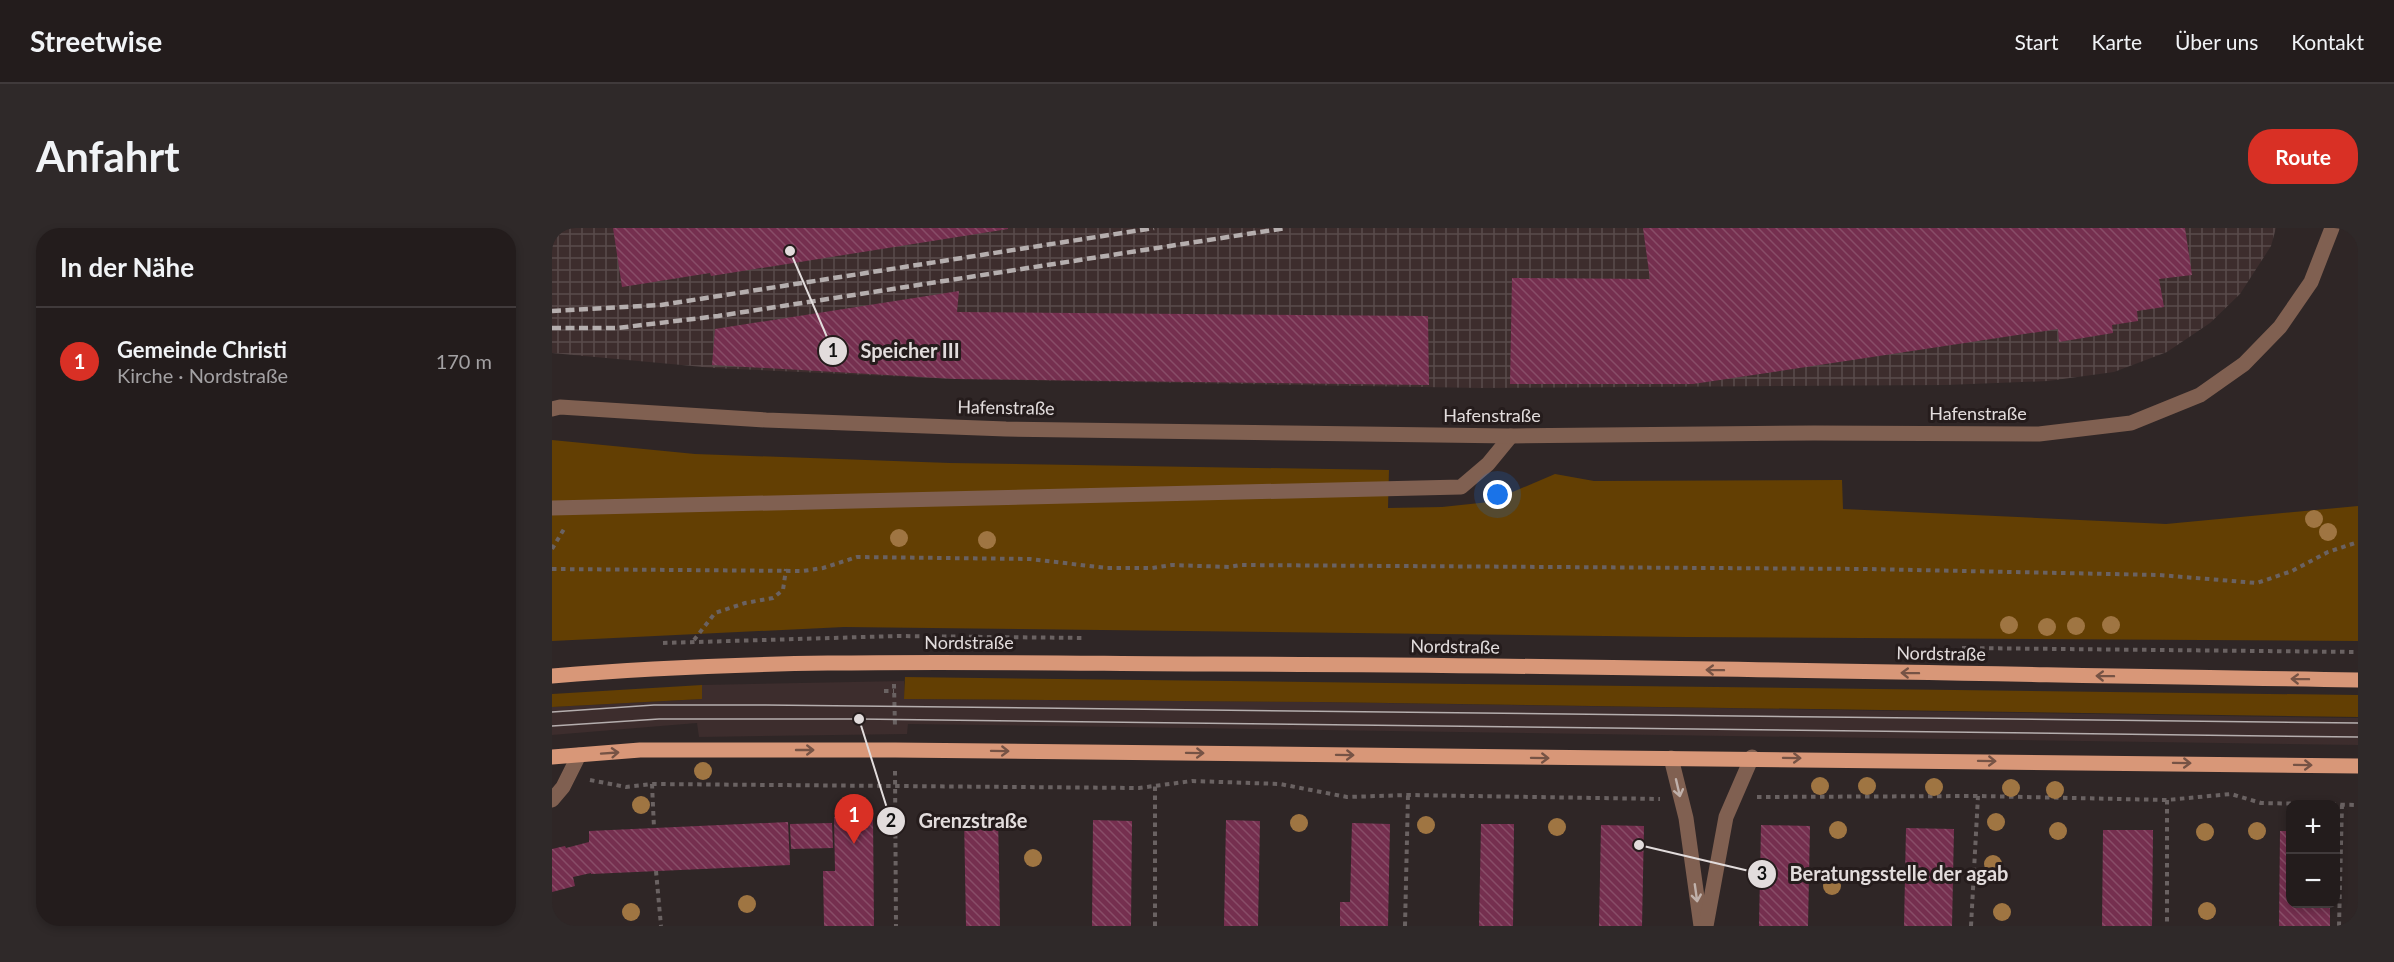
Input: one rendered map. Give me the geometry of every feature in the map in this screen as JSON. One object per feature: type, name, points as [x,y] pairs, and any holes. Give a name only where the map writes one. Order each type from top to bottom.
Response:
[{"type":"main road","name":"Nordstraße","points":[[552,676],[675,668],[894,662],[1299,664],[2358,680]]},
{"type":"main road","points":[[552,757],[640,750],[895,750],[2358,766]]},
{"type":"street","name":"Hafenstraße","points":[[555,406],[766,420],[994,428],[1511,436],[1814,433],[2038,434],[2131,423],[2200,394],[2244,364],[2280,327],[2311,282],[2332,228]]},
{"type":"street","points":[[552,508],[1461,487],[1488,464],[1511,436]]},
{"type":"street","points":[[552,800],[568,777],[579,755]]},
{"type":"street","points":[[1671,758],[1686,818],[1701,926]]},
{"type":"street","points":[[1706,926],[1726,817],[1752,758]]},
{"type":"path","points":[[552,569],[786,569],[803,571],[857,558],[984,558],[1030,559],[1107,568],[1240,565],[1866,569],[2160,575],[2257,583],[2292,571],[2328,552],[2358,542]]},
{"type":"path","points":[[675,668],[715,613],[745,603],[773,598],[783,590],[786,569]]},
{"type":"path","points":[[896,926],[894,662],[898,636]]},
{"type":"path","points":[[1959,648],[2358,652]]},
{"type":"path","points":[[884,691],[894,691]]},
{"type":"path","points":[[568,777],[626,787],[652,784],[1139,788],[1192,781],[1280,784],[1347,797],[1408,795],[1680,800]]},
{"type":"path","points":[[652,784],[654,828]]},
{"type":"path","points":[[1155,785],[1155,926]]},
{"type":"path","points":[[1733,798],[1978,796],[2167,800],[2231,794],[2261,803],[2358,805]]},
{"type":"path","points":[[1405,926],[1408,795]]},
{"type":"path","points":[[1971,926],[1978,796]]},
{"type":"path","points":[[2167,800],[2167,926]]},
{"type":"path","points":[[2339,926],[2342,804]]},
{"type":"path","points":[[656,871],[661,926]]},
{"type":"shaded area","points":[[552,228],[2276,228],[2271,246],[2240,294],[2210,323],[2167,352],[2114,372],[2048,381],[1946,385],[1481,388],[956,379],[714,368],[552,353]]},
{"type":"shaded area","points":[[552,440],[695,454],[950,463],[1389,470],[1388,508],[1442,507],[1489,502],[1555,474],[1594,481],[1842,480],[1843,509],[2166,524],[2358,506],[2358,641],[1685,637],[844,627],[552,641]]},
{"type":"shaded area","points":[[905,677],[2358,695],[2358,717],[1320,702],[904,699]]},
{"type":"shaded area","points":[[904,681],[905,699],[1320,702],[2358,718],[2358,745],[908,724],[907,734],[699,737],[697,723],[552,735],[552,707],[702,699],[702,685]]},
{"type":"shaded area","points":[[702,685],[702,699],[552,707],[552,694]]},
{"type":"building","points":[[613,228],[1008,229],[711,276],[710,273],[622,287]]},
{"type":"building","points":[[1643,228],[2185,228],[2192,275],[2159,279],[2164,307],[2137,311],[2138,321],[2112,325],[2113,333],[2059,342],[2058,329],[1693,384],[1510,384],[1512,278],[1650,279]]},
{"type":"building","points":[[959,291],[957,312],[1428,316],[1429,385],[956,379],[712,365],[715,329]]},
{"type":"building","points":[[998,815],[1000,926],[966,926],[964,816]]},
{"type":"building","points":[[834,817],[873,817],[874,926],[824,926],[823,871],[835,871]]},
{"type":"building","points":[[1093,820],[1132,821],[1131,926],[1092,926]]},
{"type":"building","points":[[1226,820],[1260,821],[1258,926],[1224,926]]},
{"type":"building","points":[[788,822],[790,865],[591,873],[573,877],[575,886],[552,892],[552,849],[589,842],[589,831]]},
{"type":"building","points":[[832,823],[833,848],[791,849],[790,824]]},
{"type":"building","points":[[1352,823],[1390,824],[1388,926],[1340,926],[1340,902],[1350,902]]},
{"type":"building","points":[[1481,824],[1514,824],[1513,926],[1479,926]]},
{"type":"building","points":[[1601,825],[1644,826],[1642,926],[1599,926]]},
{"type":"building","points":[[1761,825],[1810,826],[1808,926],[1759,926]]},
{"type":"building","points":[[1906,828],[1954,829],[1952,926],[1904,926]]},
{"type":"building","points":[[2103,830],[2153,830],[2152,926],[2102,926]]},
{"type":"building","points":[[2280,831],[2286,831],[2286,908],[2330,908],[2330,926],[2279,926]]},
{"type":"tram line","points":[[552,712],[654,705],[766,705],[2358,723]]},
{"type":"tram line","points":[[552,726],[659,719],[859,719],[2358,737]]},
{"type":"railway","points":[[552,311],[661,305],[1154,228]]},
{"type":"railway","points":[[552,328],[617,328],[718,316],[1286,228]]},
{"type":"place","name":"Speicher III","points":[[790,251]]},
{"type":"place","name":"Grenzstraße","points":[[859,719]]},
{"type":"place","name":"Gemeinde Christi","points":[[854,844]]},
{"type":"place","name":"Beratungsstelle der agab","points":[[1639,845]]}]
